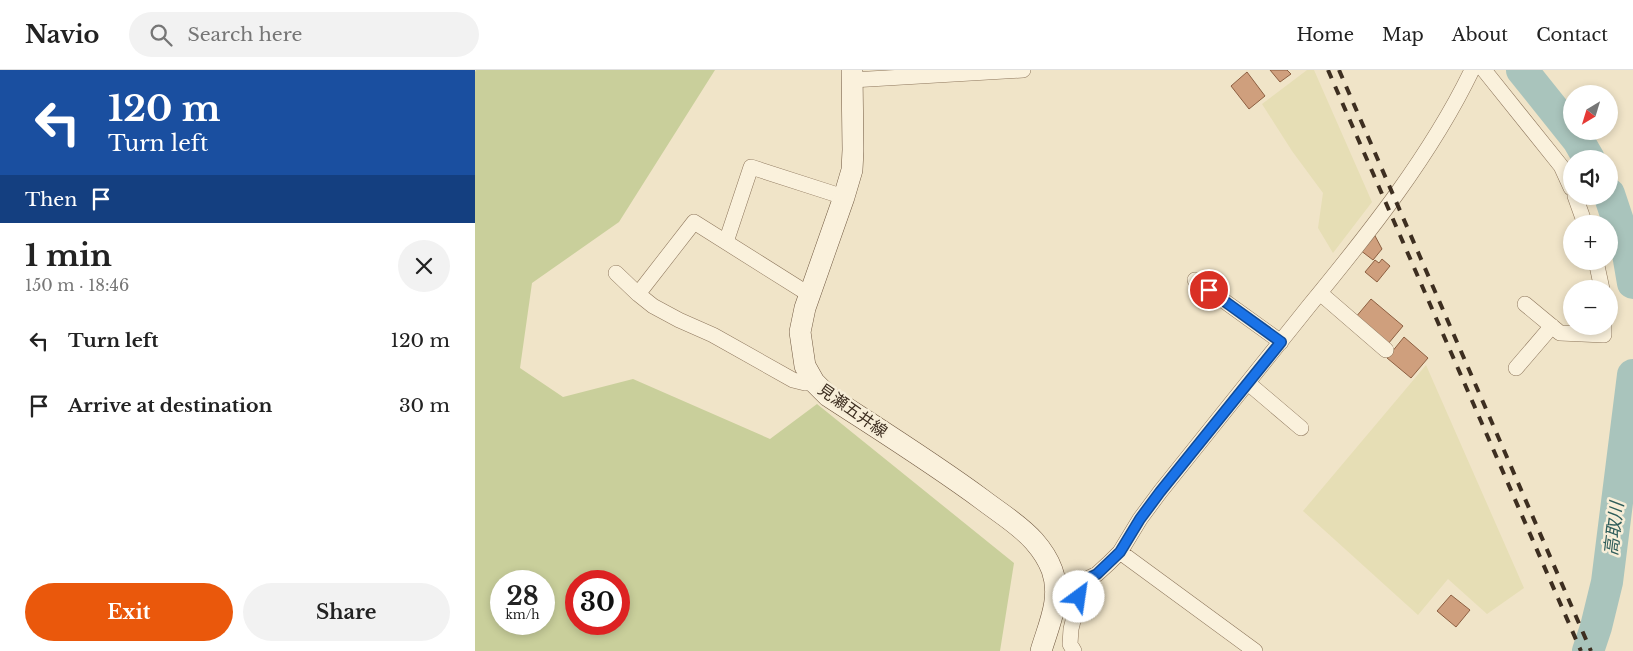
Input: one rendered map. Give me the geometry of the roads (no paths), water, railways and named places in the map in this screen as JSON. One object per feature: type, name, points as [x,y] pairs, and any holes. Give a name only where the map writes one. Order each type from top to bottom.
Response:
[{"type":"main road","name":"見瀬五井線","points":[[852,75],[852,170],[805,308],[800,332],[805,366],[814,382],[828,396],[935,466],[1018,526],[1033,540],[1046,557],[1056,586],[1056,601],[1041,651]]},
{"type":"street","points":[[852,75],[1023,70]]},
{"type":"street","points":[[1056,586],[1072,585],[1097,574],[1120,552],[1140,519],[1160,492],[1320,293],[1387,206],[1451,113],[1472,70]]},
{"type":"street","points":[[1484,70],[1563,170]]},
{"type":"street","points":[[726,242],[751,167],[844,197]]},
{"type":"street","points":[[638,294],[694,222],[810,295]]},
{"type":"street","points":[[617,273],[638,294],[666,314],[713,335],[793,380],[805,383],[814,382]]},
{"type":"street","points":[[1195,280],[1281,342]]},
{"type":"street","points":[[1320,293],[1386,350]]},
{"type":"street","points":[[1525,304],[1560,333],[1563,333]]},
{"type":"street","points":[[1517,368],[1552,326]]},
{"type":"street","points":[[1248,383],[1301,428]]},
{"type":"street","points":[[1120,552],[1255,651]]},
{"type":"street","points":[[1075,651],[1070,644],[1071,629],[1083,581]]},
{"type":"waterway","name":"高取川","points":[[1522,70],[1578,140],[1584,150]]},
{"type":"waterway","name":"高取川","points":[[1613,205],[1627,248],[1633,283]]},
{"type":"waterway","name":"高取川","points":[[1588,651],[1607,582],[1633,375]]},
{"type":"railway","points":[[1328,70],[1581,651]]},
{"type":"railway","points":[[1339,70],[1591,651]]}]
